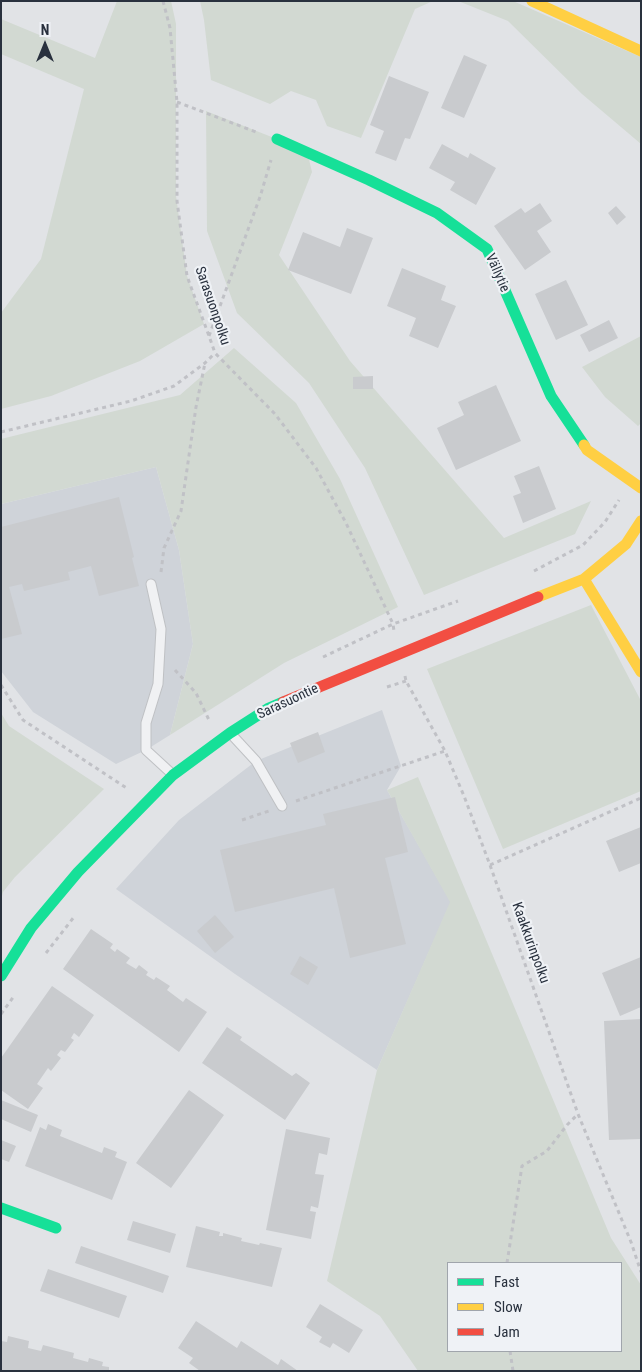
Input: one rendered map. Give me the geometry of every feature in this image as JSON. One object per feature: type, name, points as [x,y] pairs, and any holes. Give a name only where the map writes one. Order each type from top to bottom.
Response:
[{"type":"street","points":[[532,1],[641,51]]},
{"type":"street","name":"Vällytie","points":[[277,139],[437,213],[487,249],[551,396],[587,450],[636,485]]},
{"type":"street","name":"Sarasuontie","points":[[1,976],[31,928],[78,872],[173,775],[230,733],[269,708],[494,614],[584,579],[626,544],[641,521]]},
{"type":"street","points":[[584,579],[641,672]]},
{"type":"street","points":[[1,1208],[56,1228]]},
{"type":"lane","points":[[151,584],[161,629],[158,684],[146,723],[146,750],[173,775]]},
{"type":"lane","points":[[230,733],[256,761],[282,806]]},
{"type":"path","name":"Sarasuonpolku","points":[[163,1],[170,28],[177,102],[178,210],[187,276],[215,353],[275,414],[316,468],[346,523],[393,624]]},
{"type":"path","points":[[177,102],[277,139],[260,197],[209,336]]},
{"type":"path","points":[[1,432],[131,401],[174,386],[205,363],[215,353]]},
{"type":"path","points":[[161,574],[164,548],[181,512],[196,407],[205,363]]},
{"type":"path","points":[[526,574],[583,545],[636,485]]},
{"type":"path","points":[[393,624],[467,598]]},
{"type":"path","name":"Kaakkurinpolku","points":[[393,624],[406,681],[445,751],[490,865],[578,1114],[631,1242],[641,1272]]},
{"type":"path","points":[[160,654],[196,693],[212,725]]},
{"type":"path","points":[[378,690],[406,681]]},
{"type":"path","points":[[1,686],[23,720],[128,789]]},
{"type":"path","points":[[242,820],[445,751]]},
{"type":"path","points":[[490,865],[641,798]]},
{"type":"path","points":[[44,955],[78,912]]},
{"type":"path","points":[[1,1014],[18,992]]},
{"type":"path","points":[[507,1262],[522,1166],[548,1151],[567,1125],[578,1114]]},
{"type":"path","points":[[510,1352],[513,1371]]},
{"type":"shaded area","points":[[117,1],[171,1],[176,24],[176,196],[187,276],[204,324],[140,361],[51,396],[1,409],[1,313],[41,259],[84,89],[1,54],[1,19],[95,58]]},
{"type":"shaded area","points":[[200,1],[433,1],[415,9],[361,138],[327,126],[316,100],[291,91],[270,104],[211,80]]},
{"type":"shaded area","points":[[458,1],[513,1],[641,57],[641,144],[582,94],[508,21]]},
{"type":"shaded area","points":[[206,111],[307,151],[312,172],[279,255],[350,361],[504,538],[591,501],[575,534],[424,595],[365,468],[309,383],[237,313],[207,231]]},
{"type":"shaded area","points":[[641,336],[641,423],[638,426],[605,397],[582,367]]},
{"type":"shaded area","points":[[234,348],[296,403],[340,479],[398,607],[284,663],[170,735],[193,644],[179,550],[156,467],[1,504],[1,439],[180,395]]},
{"type":"shaded area","points":[[156,467],[179,550],[193,644],[170,735],[146,750],[116,764],[33,712],[1,671],[1,504]]},
{"type":"shaded area","points":[[591,605],[641,701],[641,791],[503,849],[427,669]]},
{"type":"shaded area","points":[[382,710],[401,766],[387,790],[451,902],[377,1070],[235,974],[116,889],[179,820],[256,761]]},
{"type":"shaded area","points":[[1,713],[9,726],[104,789],[15,877],[3,892],[1,900]]},
{"type":"shaded area","points":[[418,777],[611,1238],[641,1285],[641,1371],[418,1371],[380,1316],[327,1281],[377,1070],[450,902],[387,790]]},
{"type":"building","points":[[464,55],[487,65],[464,118],[441,108]]},
{"type":"building","points":[[389,76],[429,92],[410,139],[405,138],[396,161],[375,153],[384,131],[370,125]]},
{"type":"building","points":[[442,144],[468,158],[470,153],[496,168],[476,205],[450,190],[455,182],[429,168]]},
{"type":"building","points":[[540,203],[552,221],[537,231],[551,252],[525,270],[494,226],[521,208],[525,213]]},
{"type":"building","points":[[616,206],[626,217],[617,225],[608,213]]},
{"type":"building","points":[[347,228],[373,238],[351,294],[288,270],[303,232],[340,247]]},
{"type":"building","points":[[402,268],[446,286],[441,300],[456,306],[438,348],[409,336],[416,318],[387,306]]},
{"type":"building","points":[[566,280],[588,325],[556,340],[535,294]]},
{"type":"building","points":[[609,320],[618,338],[589,352],[580,335]]},
{"type":"building","points":[[373,376],[373,389],[353,389],[353,377]]},
{"type":"building","points":[[496,385],[521,441],[456,470],[437,428],[464,415],[458,402]]},
{"type":"building","points":[[539,466],[556,509],[523,523],[513,496],[521,493],[514,476]]},
{"type":"building","points":[[119,497],[139,586],[99,596],[91,566],[68,572],[70,580],[24,591],[22,584],[9,587],[22,634],[1,639],[1,527]]},
{"type":"building","points":[[318,732],[325,752],[298,763],[290,743]]},
{"type":"building","points":[[395,797],[408,852],[385,858],[406,944],[350,958],[334,888],[235,912],[220,850],[326,825],[323,814]]},
{"type":"building","points":[[641,827],[641,863],[619,872],[606,841]]},
{"type":"building","points":[[215,915],[234,937],[215,953],[197,931]]},
{"type":"building","points":[[91,929],[113,944],[110,948],[115,952],[117,949],[130,958],[126,963],[136,969],[139,965],[148,972],[146,975],[154,980],[156,977],[170,986],[167,990],[183,1002],[186,998],[207,1012],[179,1052],[63,969]]},
{"type":"building","points":[[300,956],[318,967],[308,985],[290,974]]},
{"type":"building","points":[[641,957],[641,1007],[620,1016],[602,973]]},
{"type":"building","points":[[52,986],[94,1015],[79,1037],[74,1033],[71,1038],[74,1040],[65,1052],[61,1050],[57,1055],[61,1058],[51,1071],[48,1068],[37,1084],[43,1088],[28,1109],[1,1090],[1,1058]]},
{"type":"building","points":[[641,1019],[641,1139],[609,1140],[604,1021]]},
{"type":"building","points":[[227,1027],[242,1037],[240,1040],[292,1076],[296,1073],[310,1083],[285,1120],[202,1063]]},
{"type":"building","points":[[189,1090],[224,1115],[171,1188],[136,1163]]},
{"type":"building","points":[[1,1100],[38,1115],[31,1132],[1,1119]]},
{"type":"building","points":[[48,1124],[62,1130],[60,1136],[102,1153],[104,1147],[117,1152],[115,1157],[127,1162],[112,1200],[25,1166],[40,1127],[46,1130]]},
{"type":"building","points":[[286,1129],[330,1138],[327,1155],[319,1153],[315,1174],[324,1175],[318,1208],[311,1206],[310,1211],[316,1212],[311,1239],[266,1230]]},
{"type":"building","points":[[1,1140],[16,1146],[9,1162],[1,1159]]},
{"type":"building","points":[[133,1221],[176,1234],[170,1253],[127,1240]]},
{"type":"building","points":[[196,1226],[220,1232],[219,1236],[223,1236],[223,1233],[242,1238],[241,1241],[282,1248],[272,1287],[186,1267]]},
{"type":"building","points":[[81,1246],[169,1276],[163,1293],[75,1263]]},
{"type":"building","points":[[48,1269],[127,1296],[119,1318],[40,1291]]},
{"type":"building","points":[[320,1304],[363,1330],[349,1353],[333,1343],[330,1348],[319,1342],[322,1337],[306,1327]]},
{"type":"building","points":[[196,1321],[237,1348],[241,1341],[278,1365],[281,1359],[298,1371],[200,1371],[189,1363],[193,1358],[178,1348]]},
{"type":"building","points":[[8,1336],[29,1341],[28,1348],[41,1351],[43,1345],[74,1353],[73,1358],[88,1362],[89,1358],[103,1362],[102,1366],[109,1367],[109,1371],[1,1371],[1,1341],[7,1342]]},
{"type":"traffic: fast","points":[[277,139],[437,213],[487,249],[551,396],[584,445]]},
{"type":"traffic: fast","points":[[1,976],[31,928],[78,872],[173,775],[230,733],[269,708],[283,702]]},
{"type":"traffic: fast","points":[[1,1208],[56,1228]]},
{"type":"traffic: slow","points":[[532,1],[641,51]]},
{"type":"traffic: slow","points":[[584,445],[587,450],[641,488]]},
{"type":"traffic: slow","points":[[538,597],[584,579],[626,544],[641,521]]},
{"type":"traffic: slow","points":[[584,579],[641,672]]},
{"type":"traffic: jam","points":[[283,702],[538,597]]}]
